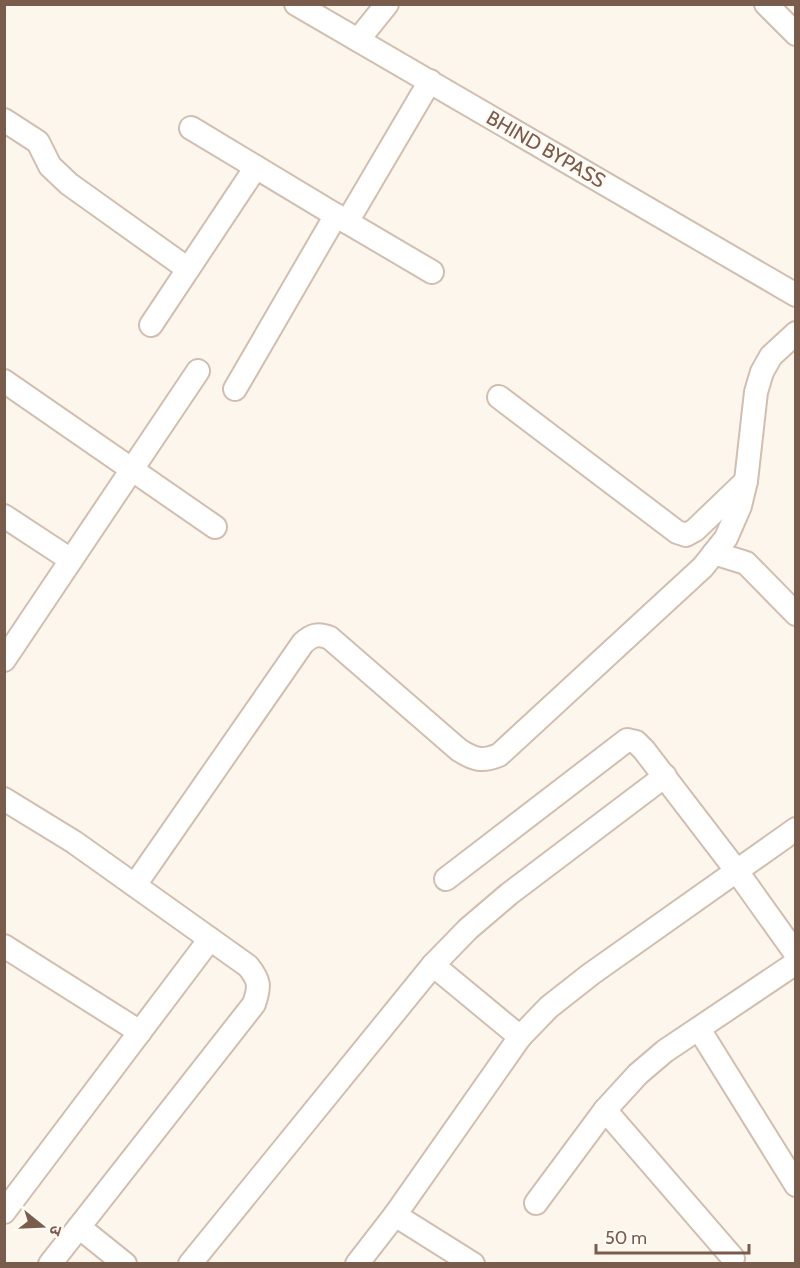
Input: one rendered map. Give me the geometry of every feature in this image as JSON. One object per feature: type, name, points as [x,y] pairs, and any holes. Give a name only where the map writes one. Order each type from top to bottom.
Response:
[{"type":"street","name":"BHIND BYPASS","points":[[296,4],[795,295]]},
{"type":"street","points":[[358,40],[387,4]]},
{"type":"street","points":[[766,4],[795,34]]},
{"type":"street","points":[[235,389],[430,81]]},
{"type":"street","points":[[4,120],[38,142],[50,166],[59,176],[188,269]]},
{"type":"street","points":[[191,128],[432,272]]},
{"type":"street","points":[[151,325],[256,167]]},
{"type":"street","points":[[135,885],[303,643],[311,636],[321,635],[330,639],[459,750],[476,760],[486,760],[499,755],[703,567],[726,538],[740,506],[746,481],[756,392],[762,372],[771,356],[795,333]]},
{"type":"street","points":[[6,655],[198,370]]},
{"type":"street","points":[[4,381],[215,527]]},
{"type":"street","points":[[500,397],[677,532],[686,535],[695,530],[746,481]]},
{"type":"street","points":[[4,516],[71,560]]},
{"type":"street","points":[[714,552],[747,563],[795,614]]},
{"type":"street","points":[[446,879],[627,740],[636,742],[644,750],[736,870],[795,954]]},
{"type":"street","points":[[190,1263],[434,965],[468,929],[509,894],[665,777]]},
{"type":"street","points":[[4,799],[74,842],[248,966],[256,976],[259,989],[254,1004],[50,1263]]},
{"type":"street","points":[[357,1263],[395,1215],[520,1038],[549,1007],[591,974],[795,829]]},
{"type":"street","points":[[4,1212],[210,939]]},
{"type":"street","points":[[4,946],[140,1032]]},
{"type":"street","points":[[536,1203],[606,1110],[638,1074],[665,1051],[795,963]]},
{"type":"street","points":[[434,965],[520,1038]]},
{"type":"street","points":[[699,1029],[795,1185]]},
{"type":"street","points":[[606,1110],[733,1258]]},
{"type":"street","points":[[395,1215],[473,1263]]},
{"type":"street","points":[[79,1227],[125,1263]]}]
